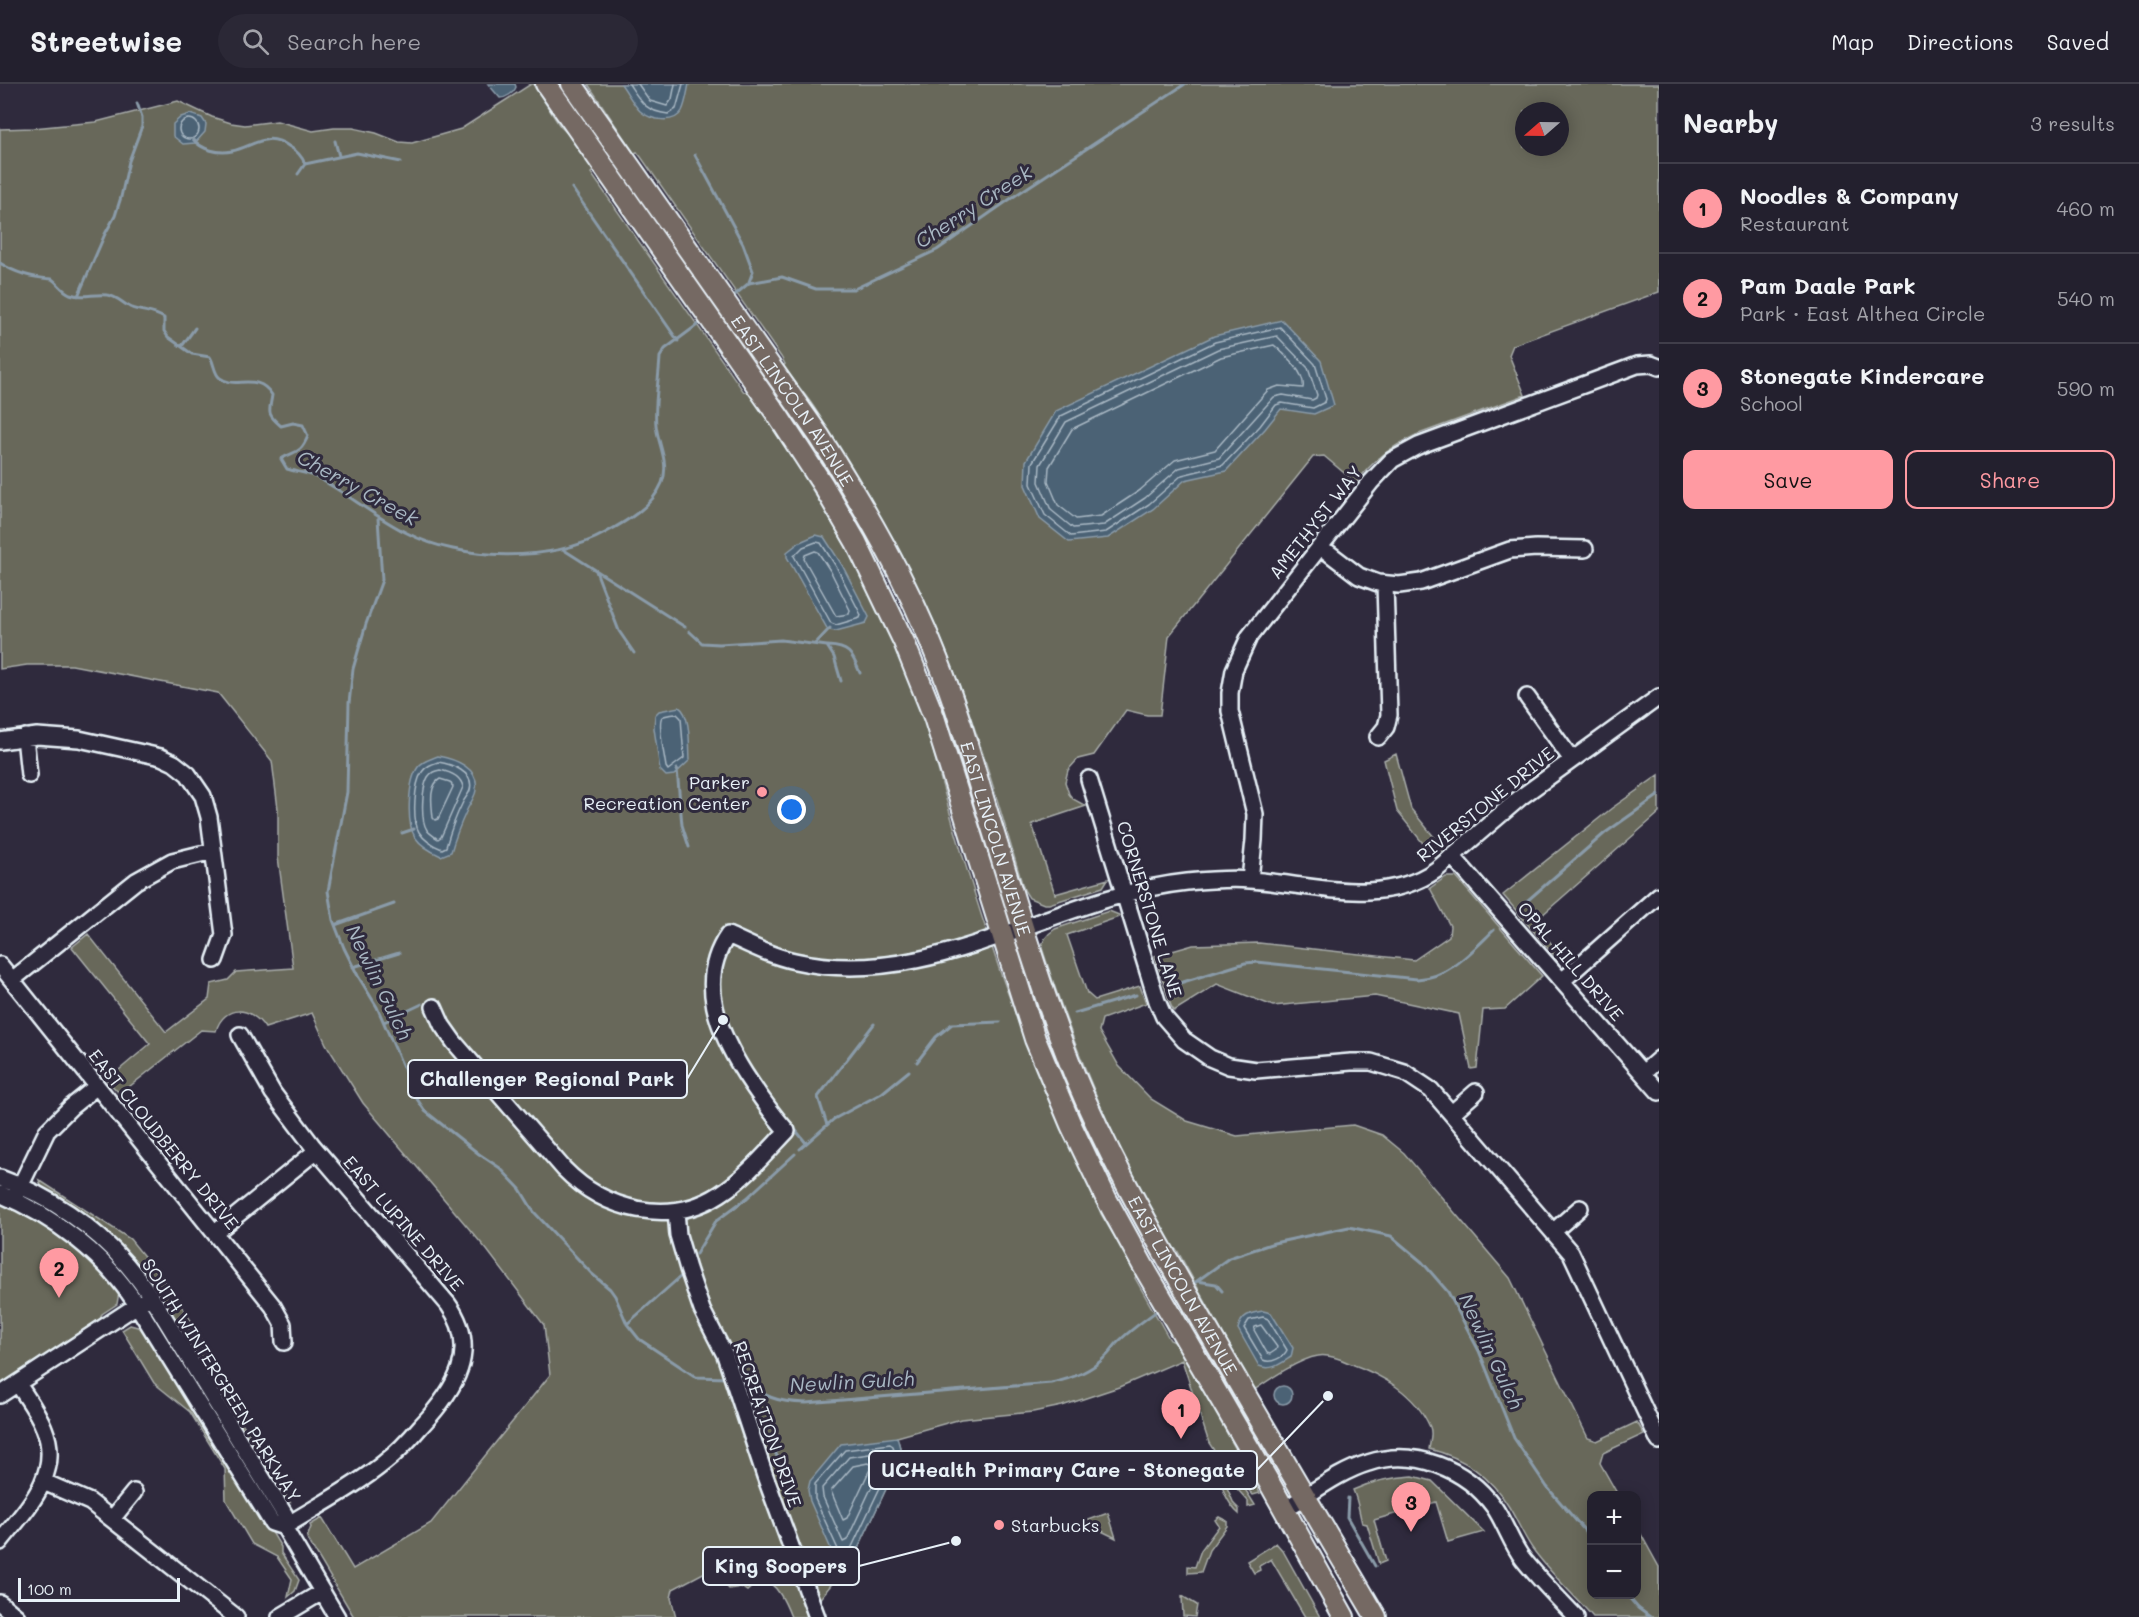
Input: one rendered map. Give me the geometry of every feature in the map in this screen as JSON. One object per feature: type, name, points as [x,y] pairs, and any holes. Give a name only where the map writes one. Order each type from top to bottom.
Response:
[{"type":"main road","name":"EAST LINCOLN AVENUE","points":[[546,84],[756,385],[828,494],[868,565],[904,642],[936,725],[1001,934],[1049,1075],[1090,1165],[1146,1271],[1344,1617]]},
{"type":"main road","name":"EAST LINCOLN AVENUE","points":[[572,84],[581,93],[820,437],[889,554],[936,654],[957,710],[1022,927],[1077,1080],[1111,1154],[1167,1258],[1376,1617]]},
{"type":"street","name":"AMETHYST WAY","points":[[1250,880],[1255,814],[1232,722],[1230,702],[1238,656],[1249,637],[1371,482],[1392,460],[1408,450],[1637,365],[1651,364],[1658,367]]},
{"type":"street","points":[[1321,547],[1359,576],[1385,584],[1407,585],[1510,550],[1585,549]]},
{"type":"street","points":[[1378,737],[1386,727],[1389,715],[1385,584]]},
{"type":"street","points":[[1527,697],[1572,760]]},
{"type":"street","name":"RIVERSTONE DRIVE","points":[[1001,934],[1124,894],[1176,883],[1250,880],[1355,891],[1387,890],[1423,879],[1521,797],[1659,697]]},
{"type":"street","points":[[0,741],[25,736],[79,739],[154,755],[174,764],[188,774],[203,796],[209,817],[224,935],[215,960]]},
{"type":"street","points":[[25,736],[29,775]]},
{"type":"street","name":"CORNERSTONE LANE","points":[[1089,779],[1160,1008],[1176,1032],[1202,1053],[1229,1066],[1246,1070],[1351,1062],[1379,1064],[1404,1072],[1431,1090],[1571,1253],[1659,1442]]},
{"type":"street","points":[[12,980],[136,881],[172,861],[213,850]]},
{"type":"street","name":"OPAL HILL DRIVE","points":[[1453,856],[1659,1092]]},
{"type":"street","points":[[1562,981],[1659,895]]},
{"type":"street","points":[[434,1007],[442,1025],[460,1049],[579,1184],[597,1196],[625,1207],[647,1211],[676,1210],[699,1204],[722,1193],[787,1131],[769,1110],[734,1056],[724,1039],[717,1019],[713,995],[715,967],[719,950],[728,935],[785,959],[816,965],[855,968],[883,967],[911,961],[957,950],[1001,934]]},
{"type":"street","name":"EAST CLOUDBERRY DRIVE","points":[[0,965],[279,1315],[283,1324],[284,1342]]},
{"type":"street","name":"EAST LUPINE DRIVE","points":[[240,1035],[273,1094],[316,1151],[453,1310],[462,1333],[463,1357],[460,1371],[452,1388],[430,1418],[376,1469],[284,1527]]},
{"type":"street","points":[[1642,1073],[1659,1059]]},
{"type":"street","points":[[11,1194],[47,1131],[97,1086]]},
{"type":"street","points":[[1452,1113],[1476,1092]]},
{"type":"street","points":[[215,1233],[316,1151]]},
{"type":"street","name":"SOUTH WINTERGREEN PARKWAY","points":[[0,1178],[11,1194],[83,1244],[144,1301],[272,1523],[284,1527],[337,1617]]},
{"type":"street","points":[[1554,1231],[1580,1208]]},
{"type":"street","name":"RECREATION DRIVE","points":[[676,1210],[680,1244],[702,1310],[729,1365],[765,1476],[817,1617]]},
{"type":"street","points":[[0,1395],[144,1301]]},
{"type":"street","points":[[0,1542],[33,1501],[44,1482],[50,1461],[48,1438],[41,1420],[18,1384]]},
{"type":"street","points":[[1283,1510],[1357,1467],[1381,1459],[1409,1458],[1446,1468],[1471,1482],[1490,1502],[1524,1560],[1576,1617]]},
{"type":"street","points":[[44,1482],[83,1498],[236,1617]]},
{"type":"street","points":[[112,1519],[134,1492]]},
{"type":"street","points":[[280,1617],[322,1592]]},
{"type":"street","points":[[0,1603],[17,1617]]},
{"type":"green space","points":[[531,84],[594,170],[591,173],[744,392],[748,391],[819,501],[862,576],[882,615],[916,695],[958,841],[994,954],[1049,1097],[1101,1214],[1137,1274],[1135,1278],[1170,1340],[1177,1343],[1260,1493],[1253,1495],[1219,1458],[1209,1443],[1182,1360],[1119,1387],[1062,1406],[1033,1412],[961,1419],[897,1437],[902,1455],[855,1555],[818,1601],[737,1367],[722,1371],[809,1617],[791,1617],[780,1594],[767,1581],[761,1579],[747,1591],[741,1587],[729,1589],[712,1571],[707,1571],[673,1589],[671,1598],[676,1617],[354,1617],[307,1538],[310,1525],[322,1518],[353,1569],[431,1523],[550,1375],[544,1325],[487,1250],[363,1103],[326,1044],[312,1013],[265,1028],[253,1015],[238,1011],[231,1012],[220,1022],[216,1031],[201,1030],[120,1094],[107,1080],[150,1044],[72,947],[88,934],[166,1032],[209,999],[211,984],[228,980],[236,972],[293,968],[278,857],[278,809],[272,761],[218,693],[72,665],[27,665],[0,669],[0,129],[96,122],[178,101],[231,123],[245,125],[277,121],[313,131],[353,128],[376,133],[399,142],[412,143],[461,129]]},
{"type":"green space","points":[[588,84],[1659,84],[1659,292],[1513,345],[1509,355],[1525,395],[1416,435],[1391,449],[1376,461],[1356,483],[1324,456],[1313,457],[1169,636],[1160,715],[1147,715],[1126,710],[1094,755],[1078,759],[1068,770],[1065,782],[1069,794],[1086,806],[1032,824],[1055,894],[1108,879],[1103,887],[1044,904],[1029,898],[1024,890],[983,754],[948,655],[923,598],[898,550],[820,417],[783,366],[785,364],[781,357],[637,152],[634,153]]},
{"type":"green space","points":[[623,170],[763,370],[758,374],[618,174]]},
{"type":"green space","points":[[1396,754],[1411,809],[1444,849],[1434,857],[1397,811],[1384,760]]},
{"type":"green space","points":[[1659,775],[1659,813],[1533,923],[1567,961],[1558,960],[1503,895],[1612,808]]},
{"type":"green space","points":[[1446,877],[1456,877],[1542,976],[1505,1009],[1483,1010],[1477,1068],[1471,1069],[1459,1014],[1375,996],[1273,1006],[1217,984],[1174,1011],[1171,1006],[1155,956],[1193,945],[1259,943],[1414,960],[1449,936],[1450,926],[1430,888]]},
{"type":"green space","points":[[1109,911],[1119,915],[1119,917],[1067,935],[1087,993],[1095,1000],[1140,986],[1146,1003],[1102,1019],[1099,1031],[1119,1066],[1151,1099],[1187,1121],[1237,1136],[1353,1125],[1382,1135],[1404,1153],[1510,1278],[1588,1438],[1597,1441],[1637,1422],[1644,1434],[1603,1453],[1600,1463],[1616,1491],[1587,1491],[1587,1599],[1641,1599],[1641,1534],[1659,1567],[1659,1617],[1593,1617],[1539,1557],[1494,1486],[1465,1463],[1429,1449],[1431,1430],[1416,1404],[1396,1387],[1373,1373],[1330,1356],[1322,1356],[1294,1365],[1254,1390],[1177,1250],[1173,1248],[1153,1212],[1099,1102],[1083,1064],[1042,948],[1046,937],[1055,929]]},
{"type":"green space","points":[[39,1180],[130,1239],[172,1291],[197,1330],[209,1368],[290,1502],[284,1501],[161,1306],[42,1188]]},
{"type":"green space","points":[[0,1199],[48,1223],[108,1274],[108,1280],[119,1292],[117,1304],[102,1314],[100,1320],[0,1387]]},
{"type":"green space","points":[[130,1325],[145,1329],[235,1479],[240,1480],[281,1547],[281,1553],[299,1580],[295,1591],[288,1597],[292,1579],[277,1557],[252,1544],[226,1500],[225,1469],[190,1412],[154,1383],[122,1330]]},
{"type":"green space","points":[[1217,1462],[1243,1486],[1255,1505],[1248,1507],[1248,1501],[1230,1481],[1226,1485],[1234,1504],[1239,1509],[1239,1514],[1234,1509],[1221,1483],[1214,1463]]},
{"type":"green space","points":[[1413,1476],[1432,1481],[1484,1532],[1448,1542],[1436,1502],[1374,1520],[1386,1561],[1379,1564],[1367,1524],[1362,1523],[1353,1490],[1382,1480]]},
{"type":"green space","points":[[1108,1513],[1116,1538],[1083,1522]]},
{"type":"green space","points":[[1219,1517],[1227,1521],[1227,1526],[1209,1550],[1201,1572],[1188,1573],[1188,1566],[1195,1567],[1201,1550],[1219,1526],[1215,1520]]},
{"type":"green space","points":[[1276,1543],[1283,1551],[1320,1617],[1305,1617],[1271,1559],[1259,1566],[1260,1570],[1254,1573],[1247,1561]]},
{"type":"green space","points":[[1182,1596],[1197,1605],[1195,1617],[1183,1616]]},
{"type":"water","points":[[488,84],[515,84],[516,87],[510,95],[500,98]]},
{"type":"water","points":[[621,84],[689,84],[682,111],[673,118],[662,120],[640,111]]},
{"type":"water","points":[[190,114],[202,118],[206,124],[205,132],[195,143],[183,144],[173,136],[173,124],[181,117]]},
{"type":"water","points":[[1282,320],[1321,361],[1334,405],[1314,414],[1281,409],[1226,471],[1185,480],[1153,509],[1108,538],[1069,542],[1040,519],[1025,485],[1026,461],[1056,411],[1214,336]]},
{"type":"water","points":[[816,535],[824,537],[842,565],[869,617],[866,623],[836,631],[828,630],[787,557],[787,552],[800,542]]},
{"type":"water","points":[[679,707],[686,716],[690,760],[674,775],[666,776],[660,770],[654,728],[655,715],[659,711]]},
{"type":"water","points":[[438,756],[452,759],[465,766],[470,770],[476,782],[474,796],[451,852],[441,856],[423,846],[415,837],[409,812],[412,782],[418,767]]},
{"type":"water","points":[[1263,1311],[1271,1313],[1293,1348],[1291,1357],[1268,1368],[1259,1366],[1238,1329],[1241,1321],[1247,1316]]},
{"type":"water","points":[[1283,1386],[1289,1389],[1292,1395],[1289,1401],[1283,1404],[1277,1401],[1274,1395],[1277,1389]]},
{"type":"water","points":[[897,1437],[902,1455],[855,1555],[841,1572],[810,1501],[808,1490],[810,1481],[841,1444]]},
{"type":"waterway","name":"Cherry Creek","points":[[730,299],[749,283],[782,277],[816,289],[854,289],[937,250],[1185,84]]},
{"type":"waterway","points":[[78,296],[115,216],[121,197],[129,161],[142,126],[142,117],[137,103]]},
{"type":"waterway","points":[[193,139],[206,148],[222,152],[240,149],[267,139],[274,140],[295,150],[305,164]]},
{"type":"waterway","points":[[335,141],[339,156]]},
{"type":"waterway","points":[[298,174],[305,164],[357,153],[401,162]]},
{"type":"waterway","points":[[695,155],[743,244],[753,271],[749,282]]},
{"type":"waterway","points":[[572,188],[678,341]]},
{"type":"waterway","name":"Cherry Creek","points":[[0,263],[12,270],[52,279],[70,294],[111,296],[132,308],[164,318],[164,331],[168,337],[192,354],[210,357],[216,374],[220,378],[232,382],[253,382],[266,388],[272,395],[271,415],[281,426],[293,423],[303,425],[308,436],[303,446],[281,459],[287,469],[318,478],[407,533],[453,549],[479,553],[533,554],[583,543],[622,524],[652,499],[662,483],[665,468],[656,417],[660,357],[665,349],[704,320]]},
{"type":"waterway","points":[[182,346],[195,328]]},
{"type":"waterway","name":"Newlin Gulch","points":[[378,518],[382,580],[353,669],[349,703],[347,792],[328,891],[333,920],[344,948],[377,1007],[417,1099],[425,1111],[500,1168],[520,1189],[534,1212],[592,1274],[610,1289],[627,1324],[639,1339],[696,1377],[727,1378]]},
{"type":"waterway","points":[[564,550],[685,627]]},
{"type":"waterway","points":[[596,571],[619,631],[634,653]]},
{"type":"waterway","points":[[815,644],[830,628]]},
{"type":"waterway","points":[[689,631],[702,643],[781,640],[827,646],[834,657],[841,681]]},
{"type":"waterway","points":[[828,646],[846,650],[855,661],[860,673]]},
{"type":"waterway","points":[[677,769],[682,825],[689,847]]},
{"type":"waterway","points":[[1520,907],[1605,833],[1659,795]]},
{"type":"waterway","points":[[402,833],[414,829]]},
{"type":"waterway","points":[[335,925],[394,904]]},
{"type":"waterway","points":[[1170,986],[1245,963],[1257,962],[1417,979],[1429,977],[1450,969],[1494,930]]},
{"type":"waterway","points":[[353,967],[399,953]]},
{"type":"waterway","points":[[1075,1013],[1136,995]]},
{"type":"waterway","points":[[384,1022],[422,1004]]},
{"type":"waterway","points":[[917,1062],[936,1037],[952,1024],[1000,1022]]},
{"type":"waterway","points":[[827,1125],[818,1097],[874,1024]]},
{"type":"waterway","points":[[800,1149],[834,1119],[882,1093],[909,1071]]},
{"type":"waterway","points":[[790,1123],[806,1143]]},
{"type":"waterway","points":[[696,1254],[716,1221],[747,1198],[795,1154]]},
{"type":"waterway","name":"Newlin Gulch","points":[[1190,1286],[1229,1258],[1274,1243],[1349,1227],[1391,1236],[1422,1262],[1448,1292],[1479,1351],[1514,1438],[1547,1487],[1587,1533]]},
{"type":"waterway","points":[[627,1324],[680,1277]]},
{"type":"waterway","points":[[1197,1281],[1216,1284],[1222,1291]]},
{"type":"waterway","name":"Newlin Gulch","points":[[737,1378],[742,1377],[771,1398],[806,1403],[1051,1383],[1073,1377],[1093,1367],[1127,1334],[1161,1308]]},
{"type":"waterway","points":[[746,1380],[750,1402],[758,1422],[779,1460]]},
{"type":"waterway","points":[[1348,1498],[1347,1517],[1375,1566]]},
{"type":"waterway","name":"Newlin Gulch","points":[[1630,1599],[1650,1617]]},
{"type":"place","name":"Parker Recreation Center","points":[[762,792]]},
{"type":"place","name":"Challenger Regional Park","points":[[723,1020]]},
{"type":"place","name":"Pam Daale Park","points":[[59,1298]]},
{"type":"place","name":"UCHealth Primary Care - Stonegate","points":[[1328,1396]]},
{"type":"place","name":"Noodles & Company","points":[[1181,1439]]},
{"type":"place","name":"Starbucks","points":[[999,1525]]},
{"type":"place","name":"Stonegate Kindercare","points":[[1411,1532]]},
{"type":"place","name":"King Soopers","points":[[956,1541]]}]
